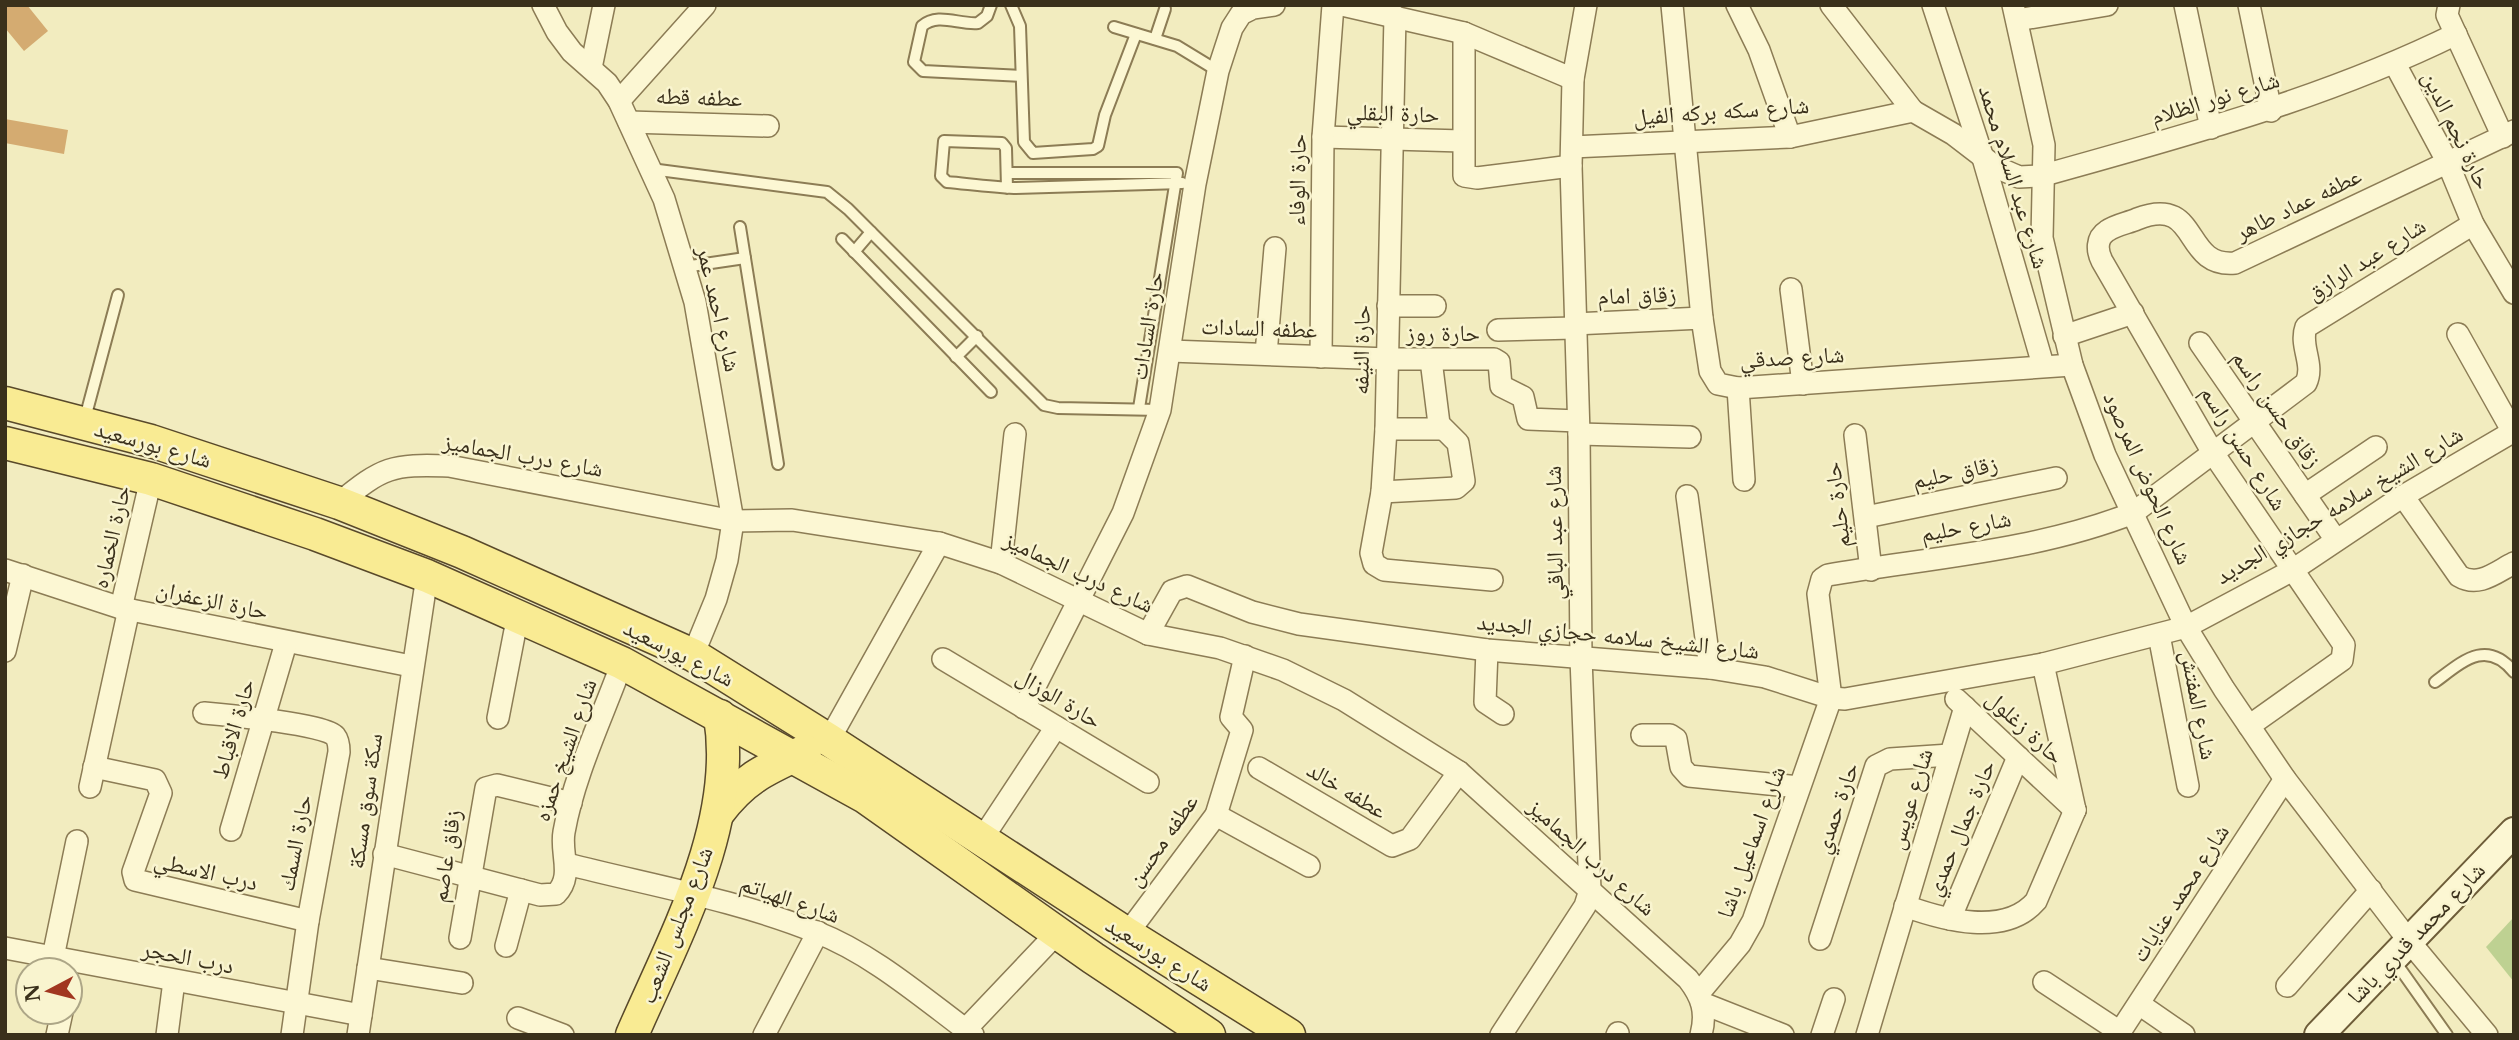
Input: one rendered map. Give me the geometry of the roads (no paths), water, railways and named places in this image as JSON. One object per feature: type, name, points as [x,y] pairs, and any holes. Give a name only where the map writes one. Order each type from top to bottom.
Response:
[{"type":"main road","name":"شارع بورسعيد","points":[[5,403],[187,452],[339,503],[462,552],[693,655],[830,740],[1126,934],[1289,1035]]},
{"type":"main road","name":"شارع بورسعيد","points":[[5,443],[151,479],[426,576],[622,663],[865,797],[1209,1035]]},
{"type":"main road","name":"شارع مجلس الشعب","points":[[632,1035],[692,896],[717,814],[725,765],[720,716]]},
{"type":"main road","name":"شارع مجلس الشعب","points":[[717,814],[750,778],[830,740]]},
{"type":"street","name":"شارع احمد عمر","points":[[544,5],[557,32],[572,52],[607,83],[620,101],[664,198],[695,302],[733,521],[727,561],[716,599],[693,655]]},
{"type":"street","points":[[591,68],[604,5]]},
{"type":"street","points":[[620,101],[705,5]]},
{"type":"street","name":"حارة السادات","points":[[1024,708],[1123,513],[1149,409],[1170,351],[1186,184],[1232,28],[1241,14],[1253,8],[1274,5]]},
{"type":"street","name":"حارة الوفاء","points":[[1321,357],[1323,137],[1333,5]]},
{"type":"street","points":[[1342,5],[1464,33],[1573,79]]},
{"type":"street","name":"شارع عبد الباقي","points":[[1501,1035],[1585,906],[1590,890],[1581,658],[1579,428],[1571,156],[1573,79],[1586,5]]},
{"type":"street","name":"شارع صدقي","points":[[1672,5],[1702,318],[1713,379],[1725,387],[1738,388],[2071,365]]},
{"type":"street","points":[[1737,5],[1759,50],[1790,137]]},
{"type":"street","points":[[1831,5],[1913,111],[1953,134],[1983,158]]},
{"type":"street","name":"شارع عبد السلام محمد","points":[[1933,5],[1983,158],[2043,365]]},
{"type":"street","points":[[2015,13],[2107,5]]},
{"type":"street","points":[[2185,5],[2211,128]]},
{"type":"street","points":[[2249,5],[2271,111]]},
{"type":"street","points":[[2447,161],[2508,134],[2447,15],[2449,5]]},
{"type":"street","name":"شارع الحوض المرصود","points":[[2015,13],[2043,145],[2042,239],[2071,365],[2105,455],[2186,626],[2249,726],[2285,779],[2371,890],[2401,949],[2487,1035]]},
{"type":"street","name":"حارة النيفه","points":[[1395,16],[1386,429],[1382,492],[1371,554],[1379,568],[1492,580]]},
{"type":"street","points":[[1462,141],[1464,33]]},
{"type":"street","name":"شارع نور الظلام","points":[[1983,158],[2019,177],[2041,176],[2271,111],[2395,64],[2456,34]]},
{"type":"street","name":"حارة نجم الدين","points":[[2395,64],[2447,161],[2473,224],[2512,285]]},
{"type":"street","name":"شارع سكه بركه الفيل","points":[[1462,141],[1462,170],[1469,178],[1571,156],[1790,137],[1913,111]]},
{"type":"street","name":"عطفه قطه","points":[[629,122],[768,126]]},
{"type":"street","name":"حارة البقلي","points":[[1323,137],[1462,141]]},
{"type":"street","name":"عطفه عماد طاهر","points":[[2106,231],[2150,214],[2167,213],[2180,222],[2207,257],[2216,262],[2235,263],[2447,161]]},
{"type":"street","name":"شارع عبد الرازق","points":[[2133,513],[2306,383],[2310,375],[2303,335],[2306,327],[2473,224]]},
{"type":"street","name":"شارع حسن راسم","points":[[2106,231],[2098,245],[2099,253],[2213,453],[2344,645],[2344,655],[2249,726]]},
{"type":"street","points":[[1266,354],[1275,248]]},
{"type":"street","points":[[1791,289],[1803,384]]},
{"type":"street","points":[[1388,306],[1435,306]]},
{"type":"street","points":[[2064,336],[2133,313]]},
{"type":"street","name":"زقاق امام","points":[[1498,330],[1702,318]]},
{"type":"street","points":[[2458,334],[2513,431]]},
{"type":"street","name":"زقاق حسن راسم","points":[[2200,343],[2253,424],[2336,540]]},
{"type":"street","name":"عطفه السادات","points":[[1170,351],[1388,359]]},
{"type":"street","name":"حارة روز","points":[[1388,359],[1496,359],[1501,386],[1523,397],[1528,419],[1579,428]]},
{"type":"street","points":[[1382,492],[1456,488],[1462,484],[1464,477],[1458,443],[1442,429],[1437,418],[1431,359]]},
{"type":"street","points":[[1738,388],[1744,480]]},
{"type":"street","points":[[1579,428],[1690,437]]},
{"type":"street","points":[[1386,429],[1442,429]]},
{"type":"street","name":"شارع الشيخ سلامه حجازي الجديد","points":[[1148,634],[1172,592],[1187,586],[1252,612],[1299,624],[1487,650],[1710,668],[1765,677],[1831,698],[1845,699],[2043,664],[2186,626],[2291,571],[2403,496],[2513,431]]},
{"type":"street","points":[[1001,563],[1015,434]]},
{"type":"street","name":"حارة حليم","points":[[1855,435],[1871,569]]},
{"type":"street","points":[[2305,495],[2376,447]]},
{"type":"street","name":"شارع درب الجماميز","points":[[339,503],[376,472],[412,464],[449,466],[733,521],[792,520],[939,543],[1001,563],[1148,634],[1245,656],[1344,700],[1459,772],[1590,890],[1701,998]]},
{"type":"street","name":"زقاق حليم","points":[[1866,517],[2056,478]]},
{"type":"street","name":"حارة الخماره","points":[[125,608],[151,479]]},
{"type":"street","points":[[1687,496],[1710,668]]},
{"type":"street","points":[[2403,496],[2459,576],[2479,581],[2514,563]]},
{"type":"street","name":"شارع حليم","points":[[1831,698],[1818,594],[1822,579],[1828,575],[2059,536],[2100,526],[2133,513]]},
{"type":"street","points":[[830,740],[939,543]]},
{"type":"street","points":[[5,651],[14,572]]},
{"type":"street","name":"حارة الزعفران","points":[[14,572],[125,608],[286,643],[411,666]]},
{"type":"street","name":"سكة سوق مسكة","points":[[359,1025],[426,576]]},
{"type":"street","name":"درب الاسطي","points":[[125,608],[92,777],[155,780],[160,787],[161,793],[133,872],[135,880],[307,921]]},
{"type":"street","points":[[498,718],[519,615]]},
{"type":"street","name":"شارع المفتش","points":[[2159,635],[2188,786]]},
{"type":"street","name":"حارة الاقباط","points":[[230,830],[286,643]]},
{"type":"street","points":[[1487,650],[1485,702],[1503,714]]},
{"type":"street","name":"عطفه محسن","points":[[1126,934],[1216,815],[1242,730],[1231,717],[1245,656]]},
{"type":"street","name":"حارة الوزال","points":[[943,659],[1147,782]]},
{"type":"street","name":"شارع الشيخ حمزه","points":[[521,890],[540,895],[556,894],[564,881],[567,864],[562,842],[571,803],[622,663]]},
{"type":"street","points":[[1905,906],[1950,919],[2001,920],[2015,918],[2027,911],[2036,901],[2075,810],[2043,664]]},
{"type":"street","name":"حارة زغلول","points":[[1939,683],[2075,810]]},
{"type":"street","name":"شارع اسماعيل باشا","points":[[1701,998],[1753,921],[1779,854],[1799,787],[1831,698]]},
{"type":"street","name":"شارع عويس","points":[[1867,1035],[1965,707]]},
{"type":"street","points":[[204,713],[263,719]]},
{"type":"street","name":"حارة السمك","points":[[263,719],[329,732],[338,741],[339,752],[307,921],[292,1035]]},
{"type":"street","points":[[982,839],[1056,727]]},
{"type":"street","points":[[1642,735],[1670,735],[1676,738],[1681,767],[1689,776],[1799,787]]},
{"type":"street","name":"حارة حمدي","points":[[1820,939],[1876,766],[1890,759],[1950,755]]},
{"type":"street","name":"حارة جمال حمدي","points":[[1950,919],[2018,757]]},
{"type":"street","name":"عطفه خالد","points":[[1259,768],[1392,846],[1410,839],[1459,772]]},
{"type":"street","name":"شارع محمد عنايات","points":[[2119,1033],[2285,779]]},
{"type":"street","name":"زقاق عاصم","points":[[460,938],[486,788],[497,785],[571,803]]},
{"type":"street","points":[[1216,815],[1309,866]]},
{"type":"street","name":"شارع محمد قدري باشا","points":[[2319,1035],[2514,832]]},
{"type":"street","points":[[66,956],[77,841]]},
{"type":"street","points":[[384,854],[521,890],[506,946]]},
{"type":"street","name":"شارع الهياتم","points":[[567,864],[818,932],[892,976],[969,1032]]},
{"type":"street","points":[[2287,986],[2371,890]]},
{"type":"street","points":[[764,1035],[818,932]]},
{"type":"street","points":[[969,1032],[1058,932]]},
{"type":"street","name":"درب الحجر","points":[[5,948],[35,956]]},
{"type":"street","name":"درب الحجر","points":[[84,967],[295,1003],[359,1025]]},
{"type":"street","points":[[368,968],[462,983]]},
{"type":"street","points":[[167,1035],[174,981]]},
{"type":"street","points":[[2044,982],[2119,1033]]},
{"type":"street","points":[[1701,998],[1704,1014],[1701,1035]]},
{"type":"street","points":[[1701,998],[1783,1035]]},
{"type":"street","points":[[1822,1035],[1834,999]]},
{"type":"street","points":[[2139,1004],[2185,1035]]},
{"type":"street","points":[[518,1018],[564,1035]]},
{"type":"lane","points":[[991,5],[987,16],[978,23],[940,19],[926,22],[922,26],[914,62],[923,71],[1021,76]]},
{"type":"lane","points":[[1011,5],[1020,26],[1027,150],[1033,153],[1093,149],[1100,141],[1105,115],[1136,34]]},
{"type":"lane","points":[[1156,40],[1165,9]]},
{"type":"lane","points":[[1114,27],[1177,46],[1218,71]]},
{"type":"lane","points":[[1007,188],[1006,148],[1002,142],[947,140],[942,144],[941,176],[944,181],[1007,188],[1186,184]]},
{"type":"lane","points":[[650,169],[816,189],[838,200],[1044,405],[1058,408],[1149,409],[1186,184]]},
{"type":"lane","points":[[1007,173],[1173,171],[1186,184]]},
{"type":"lane","points":[[740,227],[778,464]]},
{"type":"lane","points":[[854,251],[871,232]]},
{"type":"lane","points":[[842,239],[991,392]]},
{"type":"lane","points":[[684,267],[745,258]]},
{"type":"lane","points":[[83,425],[118,295]]},
{"type":"lane","points":[[957,357],[977,336]]},
{"type":"lane","points":[[2435,682],[2467,658],[2480,654],[2494,656],[2513,671]]},
{"type":"lane","points":[[2401,949],[2447,1035]]}]
